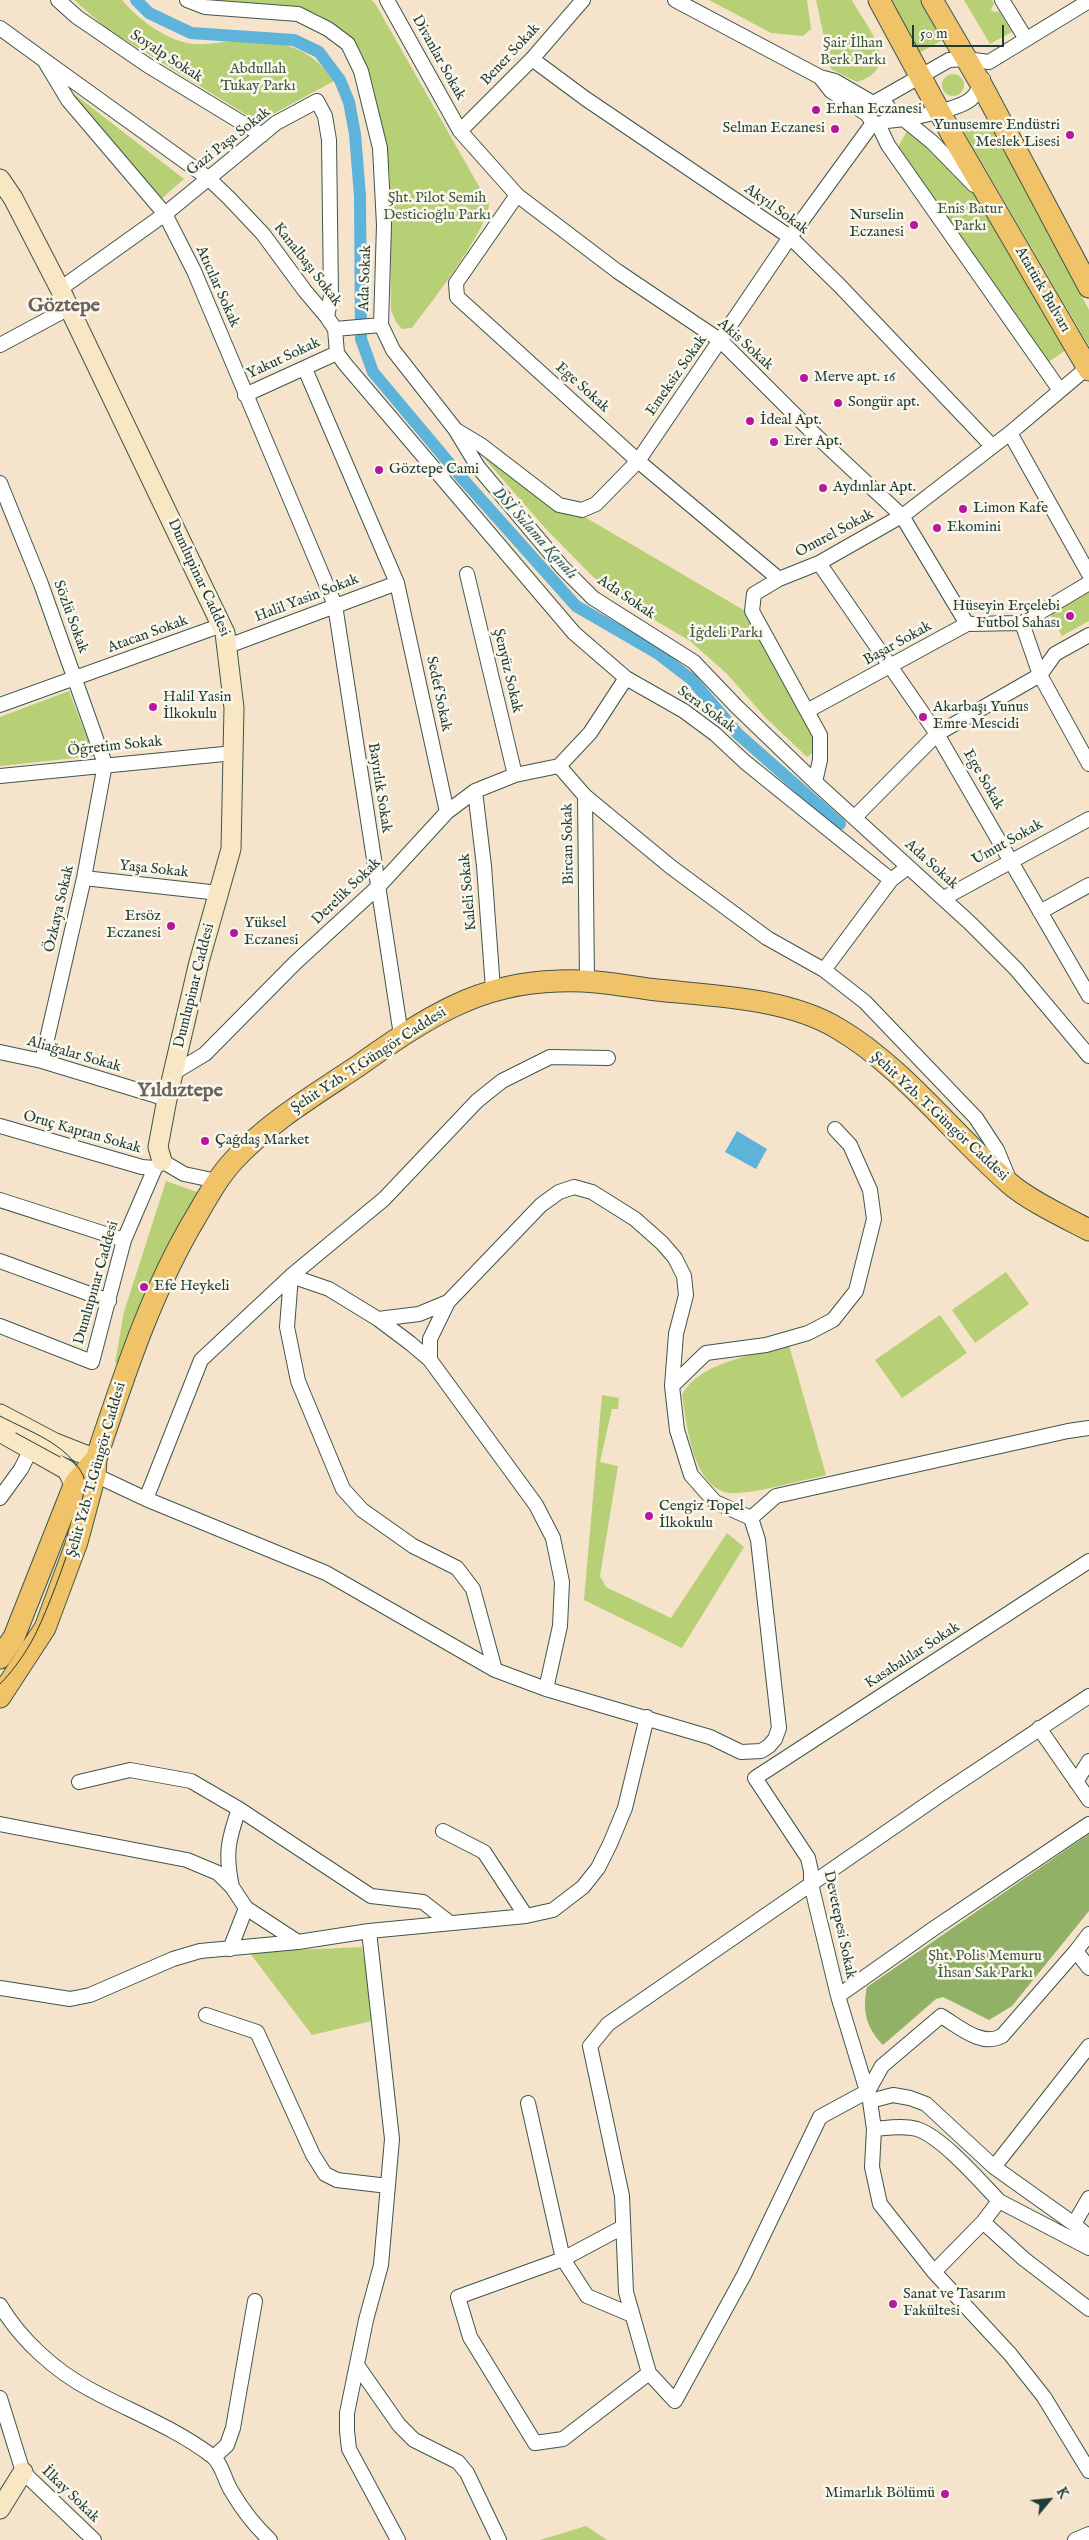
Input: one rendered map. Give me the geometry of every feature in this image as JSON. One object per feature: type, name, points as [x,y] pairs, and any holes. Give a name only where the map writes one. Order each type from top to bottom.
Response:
[{"type":"main road","name":"Atatürk Bulvarı","points":[[879,0],[920,78],[1088,368]]},
{"type":"main road","points":[[932,0],[981,84],[1089,287]]},
{"type":"main road","name":"Dumlupinar Caddesi","points":[[0,179],[14,198],[60,289],[222,625],[228,646],[234,708],[231,849],[199,962],[175,1072],[167,1098],[158,1146],[159,1164]]},
{"type":"main road","name":"Şehit Yzb. T.Güngör Caddesi","points":[[0,1697],[45,1628],[77,1542],[96,1467],[134,1348],[172,1258],[217,1181],[232,1161],[258,1136],[401,1036],[465,1000],[493,989],[557,981],[586,982],[717,996],[794,1009],[837,1027],[879,1058],[1012,1186],[1089,1230]]},
{"type":"main road","points":[[0,1414],[96,1467],[74,1484],[68,1470],[0,1432]]},
{"type":"main road","name":"Şehit Yzb. T.Güngör Caddesi","points":[[0,1658],[14,1637],[74,1484]]},
{"type":"main road","points":[[0,2509],[23,2472]]},
{"type":"street","name":"Soyalp Sokak","points":[[58,0],[77,17],[147,65],[262,135]]},
{"type":"street","name":"Ada Sokak","points":[[187,0],[205,7],[298,14],[328,29],[348,44],[361,70],[380,148],[384,225],[377,326],[455,429],[478,467],[562,567],[593,598],[694,662],[736,706],[815,782],[944,898],[1016,969],[1089,1056]]},
{"type":"street","name":"Divanlar Sokak","points":[[387,0],[460,131]]},
{"type":"street","name":"Bener Sokak","points":[[460,131],[532,58],[583,0]]},
{"type":"street","points":[[675,0],[820,77],[831,91],[876,114],[905,120],[932,142],[991,202]]},
{"type":"street","points":[[1002,0],[1026,39]]},
{"type":"street","points":[[905,120],[965,104],[976,93],[989,62],[1089,1]]},
{"type":"street","name":"Atıcılar Sokak","points":[[0,28],[44,60],[68,100],[165,214],[194,271],[334,605]]},
{"type":"street","name":"Akyıl Sokak","points":[[532,58],[586,99],[790,237],[840,286],[992,446]]},
{"type":"street","points":[[876,114],[920,78],[949,60],[966,59],[989,62]]},
{"type":"street","name":"Kanalbaşı Sokak","points":[[44,60],[208,178],[263,234],[305,291],[328,316],[337,329],[337,353]]},
{"type":"street","name":"Gazi Paşa Sokak","points":[[60,289],[165,214],[276,123],[317,101],[325,116],[329,140],[331,296],[328,316]]},
{"type":"street","points":[[876,114],[888,145],[1059,389]]},
{"type":"street","name":"Emeksiz Sokak","points":[[455,429],[481,444],[559,506],[582,510],[596,504],[638,461],[876,114]]},
{"type":"street","name":"Akis Sokak","points":[[460,131],[517,195],[617,271],[721,341],[810,430],[902,516],[967,624]]},
{"type":"street","name":"Ege Sokak","points":[[517,195],[456,283],[457,297],[638,461],[779,579]]},
{"type":"street","points":[[0,345],[69,308]]},
{"type":"street","points":[[337,329],[377,326]]},
{"type":"street","name":"Yakut Sokak","points":[[245,395],[306,369],[337,353]]},
{"type":"street","name":"Sera Sokak","points":[[337,353],[574,633],[626,678],[684,711],[890,880]]},
{"type":"street","name":"Onurel Sokak","points":[[815,782],[820,760],[820,735],[752,611],[754,594],[779,579],[819,563],[902,516],[1010,433],[1059,389],[1088,368]]},
{"type":"street","name":"Sedef Sokak","points":[[306,369],[397,583],[447,812]]},
{"type":"street","points":[[1010,433],[1089,574]]},
{"type":"street","name":"Sözlü Sokak","points":[[0,483],[41,584],[106,764]]},
{"type":"street","name":"Ege Sokak","points":[[819,563],[937,734],[1089,996]]},
{"type":"street","name":"Şenyüz Sokak","points":[[467,574],[515,775]]},
{"type":"street","name":"Halil Yasin Sokak","points":[[228,646],[397,583]]},
{"type":"street","name":"Başar Sokak","points":[[807,711],[890,668],[967,624],[1022,622],[1089,583]]},
{"type":"street","name":"Bayırlık Sokak","points":[[334,605],[401,1036]]},
{"type":"street","points":[[1022,622],[1040,675],[1089,764]]},
{"type":"street","name":"Atacan Sokak","points":[[0,705],[75,680],[222,625]]},
{"type":"street","points":[[855,817],[937,734],[1040,675],[1054,654],[1089,635]]},
{"type":"street","points":[[559,766],[590,733],[626,678]]},
{"type":"street","name":"Öğretim Sokak","points":[[0,776],[106,764],[234,753]]},
{"type":"street","name":"Özkaya Sokak","points":[[42,1061],[84,878],[106,764]]},
{"type":"street","name":"Derelik Sokak","points":[[175,1072],[205,1054],[295,963],[378,886],[447,812],[475,791],[515,775],[559,766]]},
{"type":"street","name":"Bircan Sokak","points":[[559,766],[585,796],[586,982]]},
{"type":"street","name":"Kaleli Sokak","points":[[475,791],[484,866],[493,989]]},
{"type":"street","points":[[585,796],[671,867],[767,938],[824,970],[865,1002],[976,1118],[998,1150],[1012,1186]]},
{"type":"street","name":"Umut Sokak","points":[[944,898],[1010,860],[1089,819]]},
{"type":"street","points":[[824,970],[890,880],[908,867]]},
{"type":"street","name":"Yaşa Sokak","points":[[84,878],[219,893]]},
{"type":"street","points":[[1040,912],[1089,885]]},
{"type":"street","name":"Aliağalar Sokak","points":[[0,1052],[42,1061],[167,1098]]},
{"type":"street","points":[[146,1499],[201,1360],[291,1276],[384,1199],[477,1101],[502,1081],[550,1057],[608,1058]]},
{"type":"street","name":"Oruç Kaptan Sokak","points":[[0,1126],[142,1167],[159,1164]]},
{"type":"street","points":[[672,1386],[706,1353],[766,1345],[808,1333],[833,1320],[856,1291],[874,1219],[870,1190],[850,1145],[836,1129]]},
{"type":"street","points":[[159,1164],[184,1174],[217,1181]]},
{"type":"street","name":"Dumlupınar Caddesi","points":[[0,1326],[92,1362],[124,1240],[159,1164]]},
{"type":"street","points":[[96,1467],[146,1499],[326,1573],[496,1670],[546,1689],[710,1737],[741,1752],[761,1751],[775,1739],[778,1728],[778,1708],[758,1540],[751,1518],[715,1502],[691,1475],[677,1430],[672,1386],[676,1334],[686,1295],[684,1276],[675,1258],[662,1243],[635,1219],[592,1192],[574,1187],[559,1192],[541,1205],[448,1302],[430,1339],[430,1360]]},
{"type":"street","points":[[0,1200],[124,1240]]},
{"type":"street","points":[[0,1261],[109,1301]]},
{"type":"street","points":[[291,1276],[329,1289],[378,1319],[430,1360],[536,1505],[553,1538],[562,1582],[560,1626],[546,1689]]},
{"type":"street","points":[[291,1276],[287,1327],[298,1381],[343,1490],[362,1510],[406,1541],[457,1568],[473,1589],[496,1670]]},
{"type":"street","points":[[378,1319],[419,1314],[448,1302]]},
{"type":"street","points":[[751,1518],[776,1496],[1058,1433],[1089,1428]]},
{"type":"street","points":[[0,1498],[21,1469],[31,1449]]},
{"type":"street","name":"Kasabalılar Sokak","points":[[755,1778],[1089,1561]]},
{"type":"street","points":[[1089,1696],[608,2024],[590,2046],[622,2196],[626,2292],[649,2373],[675,2401],[744,2275],[820,2117],[869,2096],[893,2095],[910,2098],[926,2104],[994,2167],[1074,2224],[1089,2237]]},
{"type":"street","points":[[0,1988],[70,1999],[116,1985],[174,1959],[200,1951],[298,1942],[369,1931],[526,1916],[553,1910],[583,1887],[598,1868],[625,1808],[647,1717]]},
{"type":"street","points":[[1040,1728],[1089,1800]]},
{"type":"street","points":[[1076,1782],[1089,1761]]},
{"type":"street","points":[[79,1782],[130,1770],[192,1781],[239,1809],[371,1896],[423,1902],[450,1923]]},
{"type":"street","name":"Devetepesi Sokak","points":[[755,1778],[808,1858],[811,1884],[838,1996],[854,2056],[869,2096],[874,2129],[872,2167],[880,2204],[934,2272],[1010,2354],[1044,2397],[1089,2471]]},
{"type":"street","points":[[232,1887],[226,1860],[230,1832],[239,1809]]},
{"type":"street","points":[[0,1824],[187,1860],[218,1872],[232,1887],[246,1908],[298,1942]]},
{"type":"street","points":[[838,1996],[933,1929],[1089,1824]]},
{"type":"street","points":[[444,1831],[484,1852],[526,1916]]},
{"type":"street","points":[[230,1949],[246,1908]]},
{"type":"street","points":[[369,1931],[392,2139],[381,2265],[347,2413],[350,2449],[398,2540]]},
{"type":"street","points":[[869,2096],[882,2066],[941,2016],[983,2040],[993,2041],[1002,2036],[1089,1934]]},
{"type":"street","points":[[1076,1951],[1089,1968]]},
{"type":"street","points":[[206,2015],[257,2032],[313,2155],[325,2174],[337,2180],[388,2186]]},
{"type":"street","points":[[994,2167],[1089,2046]]},
{"type":"street","points":[[528,2103],[564,2259],[587,2296],[632,2315]]},
{"type":"street","points":[[874,2129],[900,2127],[917,2129],[958,2159],[999,2201],[1089,2248]]},
{"type":"street","points":[[1074,2224],[1089,2198]]},
{"type":"street","points":[[934,2272],[983,2222],[999,2201]]},
{"type":"street","points":[[983,2222],[1024,2259],[1089,2309]]},
{"type":"street","points":[[623,2227],[564,2259],[458,2297],[470,2337],[535,2443],[563,2439],[649,2373]]},
{"type":"street","points":[[214,2457],[227,2445],[233,2428],[255,2301]]},
{"type":"street","points":[[0,2305],[13,2326],[44,2357],[89,2389],[176,2432],[214,2457],[231,2491],[259,2530],[270,2540]]},
{"type":"street","points":[[357,2365],[399,2424],[414,2440],[458,2462],[467,2473],[499,2540]]},
{"type":"street","points":[[0,2398],[23,2472]]},
{"type":"street","name":"İlkay Sokak","points":[[23,2472],[94,2540]]},
{"type":"street","points":[[1075,2540],[1089,2534]]},
{"type":"green space","name":"Abdullah Tukay Parkı","points":[[74,0],[122,0],[145,22],[173,39],[183,42],[201,44],[257,41],[286,45],[311,57],[323,67],[334,81],[258,122],[106,28]]},
{"type":"green space","name":"Şht. Pilot Semih Desticioğlu Parkı","points":[[212,0],[372,0],[376,5],[489,204],[486,216],[469,249],[412,328],[402,329],[396,322],[391,310],[390,175],[379,113],[368,68],[352,38],[319,15],[294,6]]},
{"type":"green space","points":[[709,0],[807,0],[811,29],[803,36],[771,33]]},
{"type":"green space","name":"Şair İlhan Berk Parkı","points":[[816,0],[852,0],[878,46],[880,57],[878,67],[871,75],[857,82],[831,69]]},
{"type":"green space","points":[[892,0],[920,0],[943,40],[919,53]]},
{"type":"green space","points":[[964,0],[992,0],[994,3],[991,10],[994,12],[999,11],[1012,32],[990,44]]},
{"type":"green space","points":[[953,74],[961,77],[964,85],[961,93],[953,96],[945,93],[942,85],[945,77]]},
{"type":"green space","points":[[69,90],[184,179],[161,199]]},
{"type":"green space","points":[[988,118],[1089,310],[1089,346],[964,132]]},
{"type":"green space","name":"Enis Batur Parkı","points":[[907,131],[941,158],[965,182],[985,208],[1066,350],[1047,363],[898,147]]},
{"type":"green space","name":"İğdeli Parkı","points":[[484,458],[747,612],[815,732],[818,749],[807,757],[766,718],[727,674],[690,641],[609,593],[546,529]]},
{"type":"green space","name":"Hüseyin Erçelebi Futbol Sahası","points":[[1089,590],[1089,621],[1062,636],[1049,612]]},
{"type":"green space","points":[[69,691],[94,756],[0,766],[0,717]]},
{"type":"green space","points":[[166,1181],[197,1192],[121,1362],[115,1363],[124,1312]]},
{"type":"green space","points":[[1006,1272],[1029,1304],[975,1343],[952,1310]]},
{"type":"green space","points":[[940,1315],[967,1353],[902,1398],[875,1360]]},
{"type":"green space","points":[[789,1345],[826,1475],[750,1492],[730,1493],[717,1489],[707,1480],[699,1467],[689,1437],[682,1395],[690,1384],[714,1367],[729,1361]]},
{"type":"green space","points":[[602,1395],[619,1398],[618,1409],[612,1409],[600,1462],[618,1466],[600,1576],[606,1587],[671,1618],[727,1533],[744,1547],[682,1648],[584,1600]]},
{"type":"green space","name":"Şht. Polis Memuru İhsan Sak Parkı","points":[[1089,1834],[1089,1911],[1012,2006],[989,2020],[943,1997],[936,1999],[883,2045],[877,2039],[869,2025],[865,2011],[867,1987]]},
{"type":"green space","points":[[362,1947],[376,2020],[312,2035],[249,1952]]},
{"type":"green space","points":[[586,2526],[607,2540],[540,2540]]},
{"type":"water","points":[[737,1131],[767,1149],[756,1169],[725,1152]]},
{"type":"waterway","name":"DSİ Sulama Kanalı","points":[[136,0],[149,13],[191,33],[294,40],[319,52],[340,80],[349,102],[355,134],[360,196],[361,339],[373,372],[461,477],[576,606],[657,653],[691,679],[738,734],[840,824]]},
{"type":"tram line","points":[[0,1416],[57,1446],[76,1464],[83,1475],[84,1487],[81,1506],[66,1559],[46,1611],[27,1649],[0,1684]]},
{"type":"tram line","points":[[16,1433],[60,1457]]},
{"type":"place","name":"Erhan Eczanesi","points":[[816,110]]},
{"type":"place","name":"Selman Eczanesi","points":[[835,129]]},
{"type":"place","name":"Yunusemre Endüstri Meslek Lisesi","points":[[1070,135]]},
{"type":"place","name":"Nurselin Eczanesi","points":[[914,225]]},
{"type":"place","name":"Merve apt. 16","points":[[804,378]]},
{"type":"place","name":"Songür apt.","points":[[838,403]]},
{"type":"place","name":"İdeal Apt.","points":[[750,421]]},
{"type":"place","name":"Erer Apt.","points":[[774,442]]},
{"type":"place","name":"Göztepe Cami","points":[[379,470]]},
{"type":"place","name":"Aydınlar Apt.","points":[[823,488]]},
{"type":"place","name":"Limon Kafe","points":[[963,509]]},
{"type":"place","name":"Ekomini","points":[[937,528]]},
{"type":"place","name":"Hüseyin Erçelebi Futbol Sahası","points":[[1070,616]]},
{"type":"place","name":"Halil Yasin İlkokulu","points":[[153,707]]},
{"type":"place","name":"Akarbaşı Yunus Emre Mescidi","points":[[923,717]]},
{"type":"place","name":"Ersöz Eczanesi","points":[[171,926]]},
{"type":"place","name":"Yüksel Eczanesi","points":[[234,933]]},
{"type":"place","name":"Çağdaş Market","points":[[205,1141]]},
{"type":"place","name":"Efe Heykeli","points":[[144,1287]]},
{"type":"place","name":"Cengiz Topel İlkokulu","points":[[649,1516]]},
{"type":"place","name":"Sanat ve Tasarım Fakültesi","points":[[893,2304]]},
{"type":"place","name":"Mimarlık Bölümü","points":[[945,2494]]},
{"type":"district","name":"Göztepe","points":[[64,307]]},
{"type":"district","name":"Yıldıztepe","points":[[180,1092]]}]
